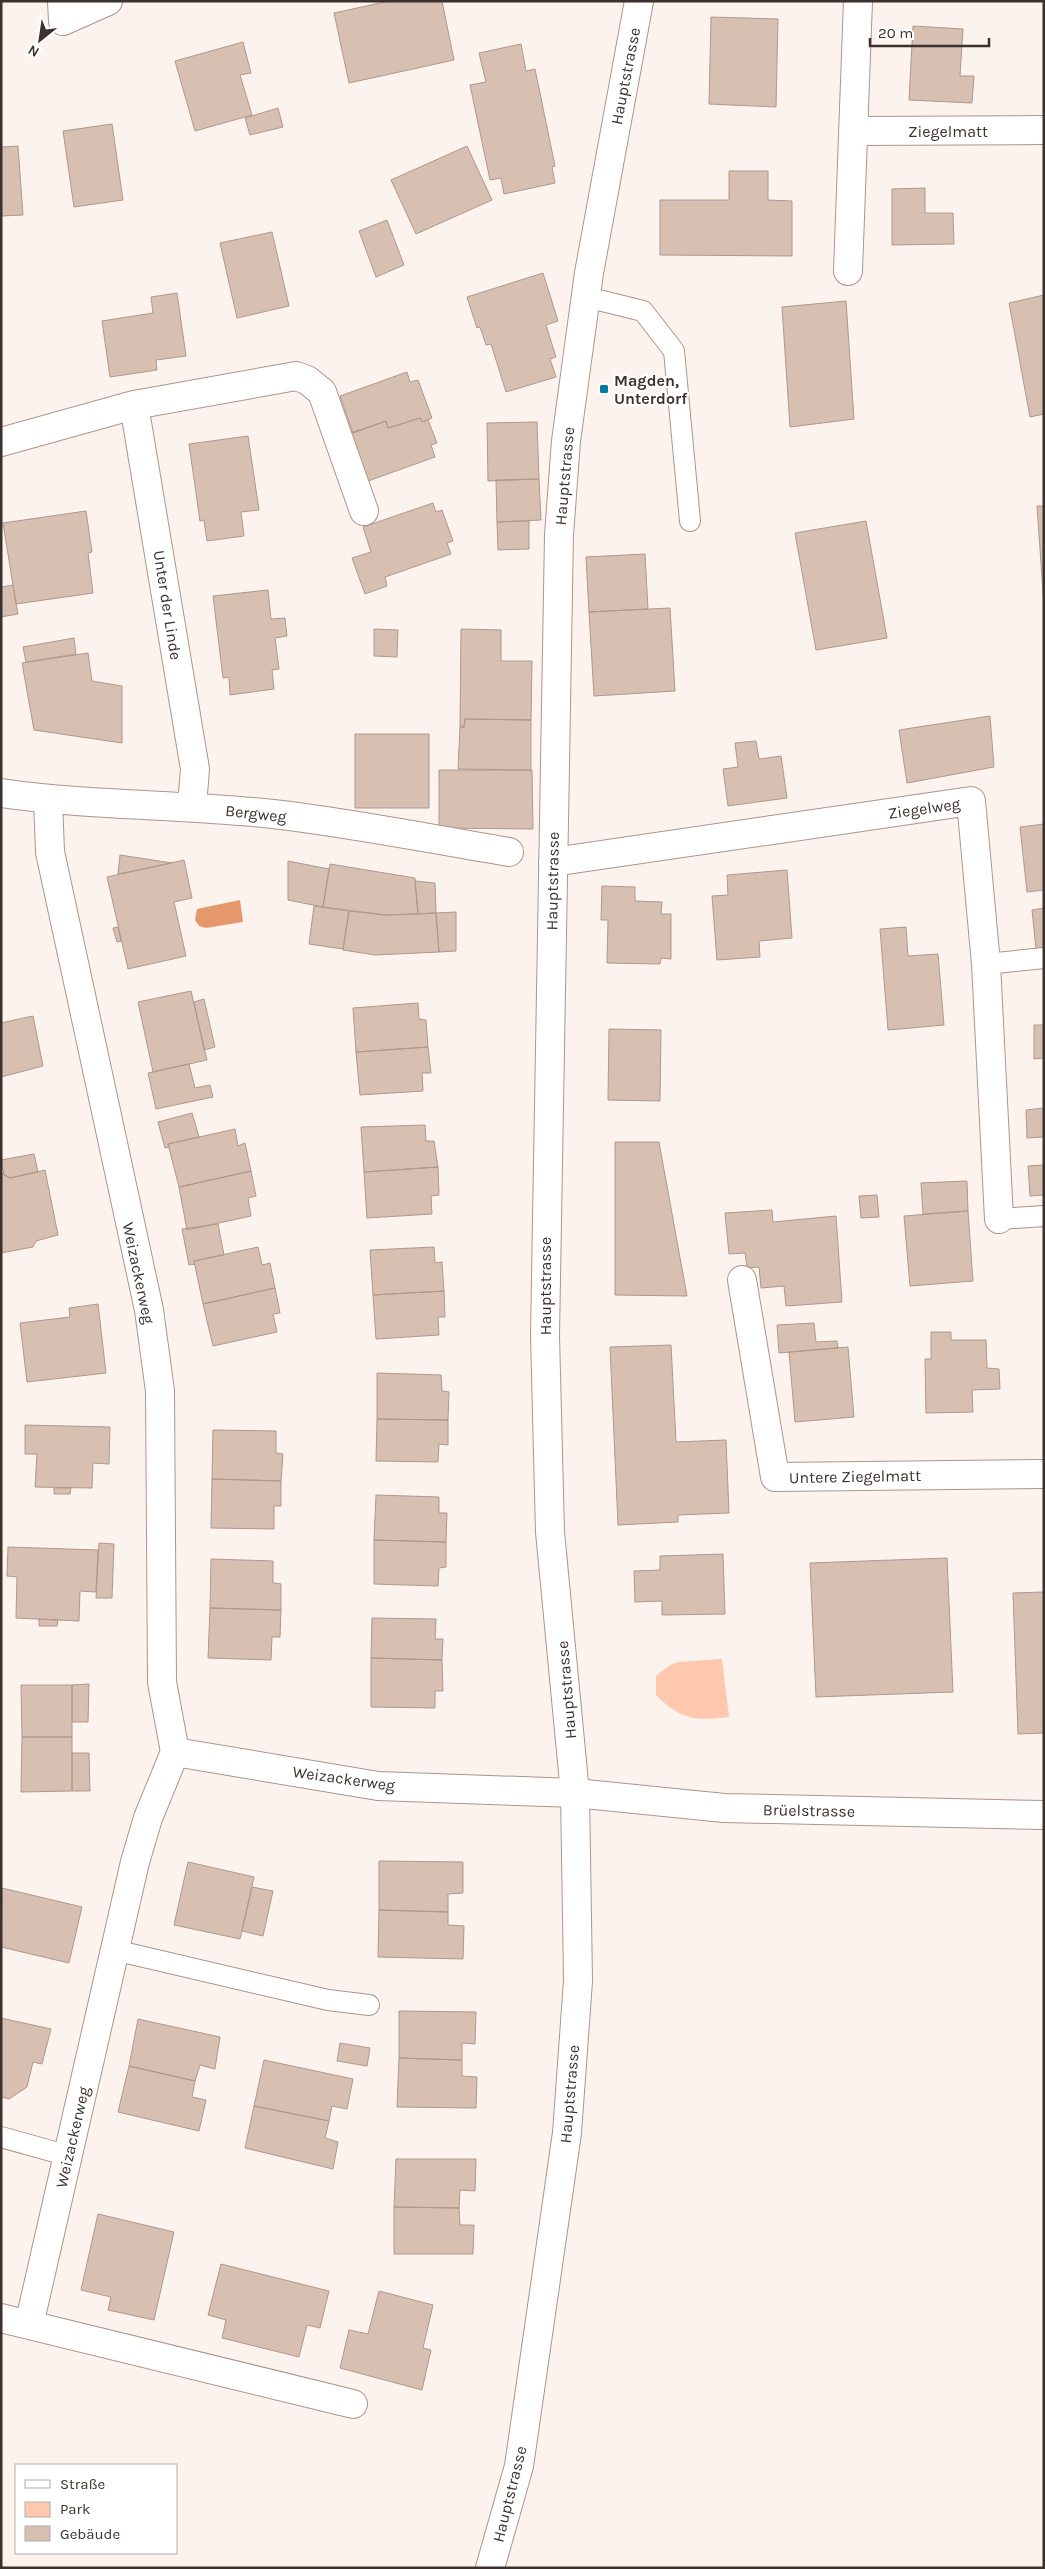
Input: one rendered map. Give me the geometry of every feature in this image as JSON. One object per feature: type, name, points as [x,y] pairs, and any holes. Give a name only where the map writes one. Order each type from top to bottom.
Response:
[{"type":"street","points":[[62,1],[63,21],[108,1]]},
{"type":"street","name":"Hauptstrasse","points":[[490,2568],[519,2466],[567,2133],[578,1981],[575,1793],[550,1532],[546,1374],[547,1120],[559,535],[566,442],[586,297],[639,1]]},
{"type":"street","points":[[848,271],[858,1]]},
{"type":"street","name":"Ziegelmatt","points":[[853,131],[1044,130]]},
{"type":"street","points":[[1,442],[134,405],[296,376],[306,380],[322,392],[364,511]]},
{"type":"street","name":"Unter der Linde","points":[[134,405],[195,769],[192,806]]},
{"type":"street","name":"Bergweg","points":[[1,792],[48,800],[192,806],[275,814],[509,852]]},
{"type":"street","name":"Weizackerweg","points":[[29,2325],[135,1862],[148,1818],[175,1752],[162,1682],[160,1390],[148,1310],[50,852],[48,800]]},
{"type":"street","name":"Ziegelweg","points":[[553,862],[970,801],[986,964],[999,1219]]},
{"type":"street","name":"Untere Ziegelmatt","points":[[742,1280],[775,1477],[1044,1474]]},
{"type":"street","name":"Weizackerweg","points":[[175,1752],[378,1786],[575,1793]]},
{"type":"street","name":"Brüelstrasse","points":[[575,1793],[724,1808],[1044,1815]]},
{"type":"street","points":[[1,2318],[353,2404]]},
{"type":"lane","points":[[586,297],[643,311],[674,351],[690,521]]},
{"type":"lane","points":[[986,964],[1044,958]]},
{"type":"lane","points":[[999,1219],[1044,1216]]},
{"type":"lane","points":[[114,1950],[328,2000],[369,2005]]},
{"type":"lane","points":[[1,2137],[69,2156]]},
{"type":"green space","points":[[722,1659],[729,1717],[707,1719],[689,1717],[673,1710],[656,1695],[656,1676],[670,1665],[678,1662]]},
{"type":"shaded area","points":[[240,900],[243,922],[206,928],[199,926],[195,920],[197,909]]},
{"type":"building","points":[[389,1],[442,1],[454,60],[349,83],[334,13]]},
{"type":"building","points":[[711,17],[778,19],[776,107],[709,104]]},
{"type":"building","points":[[913,26],[963,29],[960,76],[974,76],[972,103],[909,100]]},
{"type":"building","points":[[243,42],[251,73],[240,75],[252,115],[195,131],[175,61]]},
{"type":"building","points":[[521,44],[526,71],[535,69],[555,166],[552,167],[555,183],[504,194],[501,178],[490,180],[470,85],[486,82],[479,53]]},
{"type":"building","points":[[278,108],[283,127],[250,135],[245,118]]},
{"type":"building","points":[[112,124],[123,200],[74,207],[63,131]]},
{"type":"building","points":[[18,146],[23,215],[1,216],[1,147]]},
{"type":"building","points":[[467,146],[492,200],[416,234],[391,180]]},
{"type":"building","points":[[729,171],[768,171],[768,200],[792,201],[792,256],[660,255],[660,200],[729,200]]},
{"type":"building","points":[[925,188],[925,213],[953,213],[954,244],[892,245],[892,189]]},
{"type":"building","points":[[387,220],[404,265],[376,277],[359,231]]},
{"type":"building","points":[[272,232],[289,306],[237,318],[220,243]]},
{"type":"building","points":[[543,273],[558,321],[546,325],[556,357],[550,359],[556,377],[506,392],[491,344],[486,345],[480,327],[477,328],[467,297]]},
{"type":"building","points":[[177,293],[186,356],[156,360],[157,370],[110,377],[102,321],[153,313],[151,297]]},
{"type":"building","points":[[1044,295],[1044,414],[1030,417],[1009,303]]},
{"type":"building","points":[[846,301],[854,419],[790,427],[782,307]]},
{"type":"building","points":[[407,372],[410,382],[418,380],[432,418],[422,422],[420,418],[388,428],[386,421],[353,433],[340,396]]},
{"type":"building","points":[[420,418],[422,422],[428,420],[437,443],[431,445],[435,457],[368,481],[351,433],[386,421],[388,428]]},
{"type":"building","points":[[537,422],[539,479],[488,481],[487,423]]},
{"type":"building","points":[[248,436],[259,510],[241,512],[244,536],[207,541],[204,520],[200,521],[189,444]]},
{"type":"building","points":[[539,479],[541,520],[497,522],[496,480]]},
{"type":"building","points":[[433,503],[436,512],[442,510],[453,541],[447,543],[451,554],[385,577],[387,586],[365,594],[352,558],[371,552],[363,527]]},
{"type":"building","points":[[1037,506],[1044,506],[1044,606]]},
{"type":"building","points":[[86,511],[92,552],[88,553],[93,593],[16,604],[3,523]]},
{"type":"building","points":[[529,521],[529,549],[498,550],[497,522]]},
{"type":"building","points":[[866,521],[887,638],[816,650],[795,533]]},
{"type":"building","points":[[645,554],[648,609],[589,612],[586,557]]},
{"type":"building","points":[[13,585],[18,614],[1,617],[1,587]]},
{"type":"building","points":[[268,590],[271,619],[285,618],[287,636],[275,638],[279,669],[272,670],[274,689],[230,695],[229,677],[223,678],[213,596]]},
{"type":"building","points":[[670,608],[675,691],[594,696],[589,612]]},
{"type":"building","points":[[374,629],[398,630],[397,657],[374,656]]},
{"type":"building","points":[[461,629],[501,630],[501,661],[532,661],[531,720],[465,719],[464,727],[460,727]]},
{"type":"building","points":[[74,638],[76,654],[26,662],[23,647]]},
{"type":"building","points":[[88,653],[92,681],[122,686],[122,743],[34,730],[22,663]]},
{"type":"building","points":[[990,716],[994,767],[907,783],[899,730]]},
{"type":"building","points":[[465,719],[531,720],[531,770],[458,769],[460,727],[464,727]]},
{"type":"building","points":[[355,734],[429,734],[429,808],[355,808]]},
{"type":"building","points":[[756,741],[759,759],[781,756],[787,798],[728,806],[723,769],[738,767],[735,743]]},
{"type":"building","points":[[439,770],[532,770],[533,829],[439,828]]},
{"type":"building","points":[[1044,824],[1044,890],[1027,892],[1020,827]]},
{"type":"building","points":[[120,855],[172,863],[118,874]]},
{"type":"building","points":[[184,860],[192,898],[174,902],[186,956],[128,969],[107,877]]},
{"type":"building","points":[[288,861],[329,869],[323,907],[288,900]]},
{"type":"building","points":[[330,864],[415,878],[418,914],[385,915],[323,907]]},
{"type":"building","points":[[787,870],[792,938],[759,941],[760,957],[717,960],[712,896],[728,895],[727,875]]},
{"type":"building","points":[[415,881],[435,883],[436,913],[418,914]]},
{"type":"building","points":[[602,886],[635,887],[635,901],[662,902],[661,914],[671,914],[671,959],[661,958],[660,964],[607,963],[608,920],[601,920]]},
{"type":"building","points":[[314,906],[349,911],[343,949],[309,944]]},
{"type":"building","points":[[1044,908],[1044,948],[1036,949],[1032,910]]},
{"type":"building","points":[[349,911],[385,915],[436,913],[439,952],[375,955],[343,950]]},
{"type":"building","points":[[456,912],[456,951],[439,952],[436,913]]},
{"type":"building","points":[[118,927],[121,941],[117,942],[113,928]]},
{"type":"building","points":[[906,927],[908,956],[938,954],[944,1025],[888,1030],[880,929]]},
{"type":"building","points":[[191,991],[207,1060],[153,1072],[138,1002]]},
{"type":"building","points":[[204,999],[215,1047],[204,1050],[194,1002]]},
{"type":"building","points":[[418,1003],[419,1019],[426,1020],[428,1047],[356,1052],[353,1008]]},
{"type":"building","points":[[33,1016],[43,1066],[1,1077],[1,1023]]},
{"type":"building","points":[[1034,1025],[1044,1025],[1044,1058],[1034,1059]]},
{"type":"building","points":[[609,1029],[661,1030],[660,1101],[608,1100]]},
{"type":"building","points":[[428,1047],[431,1073],[422,1073],[423,1091],[360,1095],[356,1052]]},
{"type":"building","points":[[189,1064],[195,1088],[210,1085],[213,1097],[156,1109],[148,1073]]},
{"type":"building","points":[[1044,1108],[1044,1137],[1027,1138],[1026,1110]]},
{"type":"building","points":[[192,1113],[199,1137],[168,1144],[169,1147],[165,1148],[158,1122]]},
{"type":"building","points":[[425,1125],[426,1141],[434,1141],[438,1167],[364,1172],[361,1127]]},
{"type":"building","points":[[235,1129],[238,1146],[245,1143],[251,1171],[179,1187],[168,1144]]},
{"type":"building","points":[[615,1142],[659,1142],[687,1296],[615,1295]]},
{"type":"building","points":[[34,1154],[38,1172],[10,1178],[4,1175],[1,1160]]},
{"type":"building","points":[[1044,1165],[1044,1195],[1030,1196],[1028,1166]]},
{"type":"building","points":[[438,1167],[439,1195],[431,1196],[432,1214],[367,1218],[364,1172]]},
{"type":"building","points":[[45,1170],[58,1235],[36,1241],[33,1247],[1,1253],[1,1173],[10,1178]]},
{"type":"building","points":[[251,1171],[256,1196],[248,1198],[251,1216],[187,1230],[179,1187]]},
{"type":"building","points":[[967,1181],[968,1211],[923,1214],[921,1183]]},
{"type":"building","points":[[877,1195],[879,1217],[861,1218],[859,1196]]},
{"type":"building","points":[[772,1210],[773,1222],[836,1216],[842,1302],[786,1306],[784,1286],[761,1288],[759,1267],[747,1268],[745,1253],[729,1254],[725,1213]]},
{"type":"building","points":[[968,1211],[973,1281],[910,1286],[904,1216]]},
{"type":"building","points":[[218,1224],[224,1255],[194,1261],[195,1264],[189,1265],[182,1229]]},
{"type":"building","points":[[258,1247],[262,1265],[270,1263],[275,1288],[203,1304],[194,1261]]},
{"type":"building","points":[[434,1247],[435,1263],[442,1262],[444,1291],[373,1295],[370,1250]]},
{"type":"building","points":[[275,1288],[280,1313],[273,1314],[277,1332],[213,1346],[203,1304]]},
{"type":"building","points":[[444,1291],[445,1317],[438,1317],[439,1335],[376,1339],[373,1295]]},
{"type":"building","points":[[98,1304],[106,1373],[27,1382],[20,1323],[70,1317],[69,1308]]},
{"type":"building","points":[[814,1323],[816,1342],[837,1341],[838,1348],[779,1353],[777,1325]]},
{"type":"building","points":[[931,1332],[951,1332],[951,1340],[986,1340],[987,1368],[999,1369],[1000,1389],[972,1390],[973,1412],[926,1413],[925,1359],[931,1359]]},
{"type":"building","points":[[671,1345],[676,1442],[726,1440],[729,1513],[678,1515],[678,1522],[618,1525],[610,1347]]},
{"type":"building","points":[[848,1347],[854,1417],[795,1422],[789,1352]]},
{"type":"building","points":[[377,1373],[441,1375],[442,1391],[449,1392],[448,1420],[377,1419]]},
{"type":"building","points":[[377,1419],[448,1420],[448,1445],[439,1444],[438,1462],[376,1461]]},
{"type":"building","points":[[25,1425],[110,1427],[109,1464],[93,1463],[92,1488],[35,1487],[37,1454],[25,1454]]},
{"type":"building","points":[[213,1430],[276,1431],[276,1453],[283,1454],[281,1481],[212,1479]]},
{"type":"building","points":[[212,1479],[281,1481],[281,1506],[274,1506],[274,1529],[211,1528]]},
{"type":"building","points":[[54,1488],[71,1488],[70,1494],[54,1494]]},
{"type":"building","points":[[376,1495],[439,1497],[439,1513],[447,1513],[446,1542],[374,1540]]},
{"type":"building","points":[[374,1540],[446,1542],[446,1567],[439,1568],[438,1586],[374,1584]]},
{"type":"building","points":[[99,1543],[114,1544],[112,1598],[96,1598]]},
{"type":"building","points":[[8,1547],[98,1550],[96,1592],[80,1591],[79,1621],[16,1618],[17,1577],[7,1576]]},
{"type":"building","points":[[723,1554],[725,1614],[662,1615],[662,1601],[635,1602],[634,1571],[660,1570],[660,1556]]},
{"type":"building","points":[[947,1558],[953,1692],[816,1697],[810,1563]]},
{"type":"building","points":[[211,1559],[273,1561],[273,1583],[281,1584],[281,1610],[210,1608]]},
{"type":"building","points":[[1044,1592],[1044,1733],[1018,1734],[1013,1593]]},
{"type":"building","points":[[210,1608],[281,1610],[280,1637],[272,1637],[271,1660],[208,1658]]},
{"type":"building","points":[[372,1618],[436,1619],[435,1639],[443,1639],[442,1660],[371,1658]]},
{"type":"building","points":[[39,1619],[58,1620],[57,1626],[39,1626]]},
{"type":"building","points":[[371,1658],[442,1660],[443,1691],[435,1691],[435,1708],[371,1707]]},
{"type":"building","points":[[89,1684],[88,1722],[72,1722],[72,1685]]},
{"type":"building","points":[[21,1685],[72,1685],[72,1737],[22,1737]]},
{"type":"building","points":[[22,1737],[72,1737],[72,1791],[21,1792]]},
{"type":"building","points":[[72,1753],[89,1753],[90,1791],[72,1791]]},
{"type":"building","points":[[379,1861],[463,1862],[463,1893],[448,1894],[448,1912],[379,1910]]},
{"type":"building","points":[[188,1862],[254,1877],[240,1939],[174,1925]]},
{"type":"building","points":[[252,1887],[273,1891],[263,1936],[242,1931]]},
{"type":"building","points":[[2,1888],[82,1907],[69,1963],[1,1947]]},
{"type":"building","points":[[379,1910],[448,1912],[448,1925],[464,1926],[463,1959],[378,1957]]},
{"type":"building","points":[[399,2011],[476,2012],[475,2044],[462,2043],[462,2060],[399,2058]]},
{"type":"building","points":[[1,2018],[51,2029],[42,2064],[33,2062],[27,2087],[9,2099],[1,2097]]},
{"type":"building","points":[[138,2019],[220,2037],[215,2069],[200,2065],[195,2081],[129,2066]]},
{"type":"building","points":[[340,2043],[370,2048],[367,2066],[337,2061]]},
{"type":"building","points":[[399,2058],[462,2060],[462,2076],[477,2077],[476,2108],[397,2107]]},
{"type":"building","points":[[264,2060],[353,2079],[347,2109],[332,2106],[329,2121],[254,2106]]},
{"type":"building","points":[[129,2066],[195,2081],[192,2097],[206,2100],[199,2131],[118,2112]]},
{"type":"building","points":[[254,2106],[329,2121],[325,2138],[338,2142],[333,2169],[245,2148]]},
{"type":"building","points":[[396,2159],[476,2159],[475,2191],[460,2190],[459,2208],[394,2207]]},
{"type":"building","points":[[394,2207],[459,2208],[460,2225],[474,2225],[473,2254],[394,2254]]},
{"type":"building","points":[[98,2214],[174,2232],[154,2320],[108,2310],[111,2297],[81,2290]]},
{"type":"building","points":[[221,2264],[329,2291],[320,2328],[307,2325],[299,2357],[222,2338],[226,2320],[208,2315]]},
{"type":"building","points":[[379,2291],[433,2305],[423,2348],[431,2350],[422,2390],[340,2368],[349,2330],[368,2334]]},
{"type":"place","name":"Magden, Unterdorf","points":[[604,389]]}]
